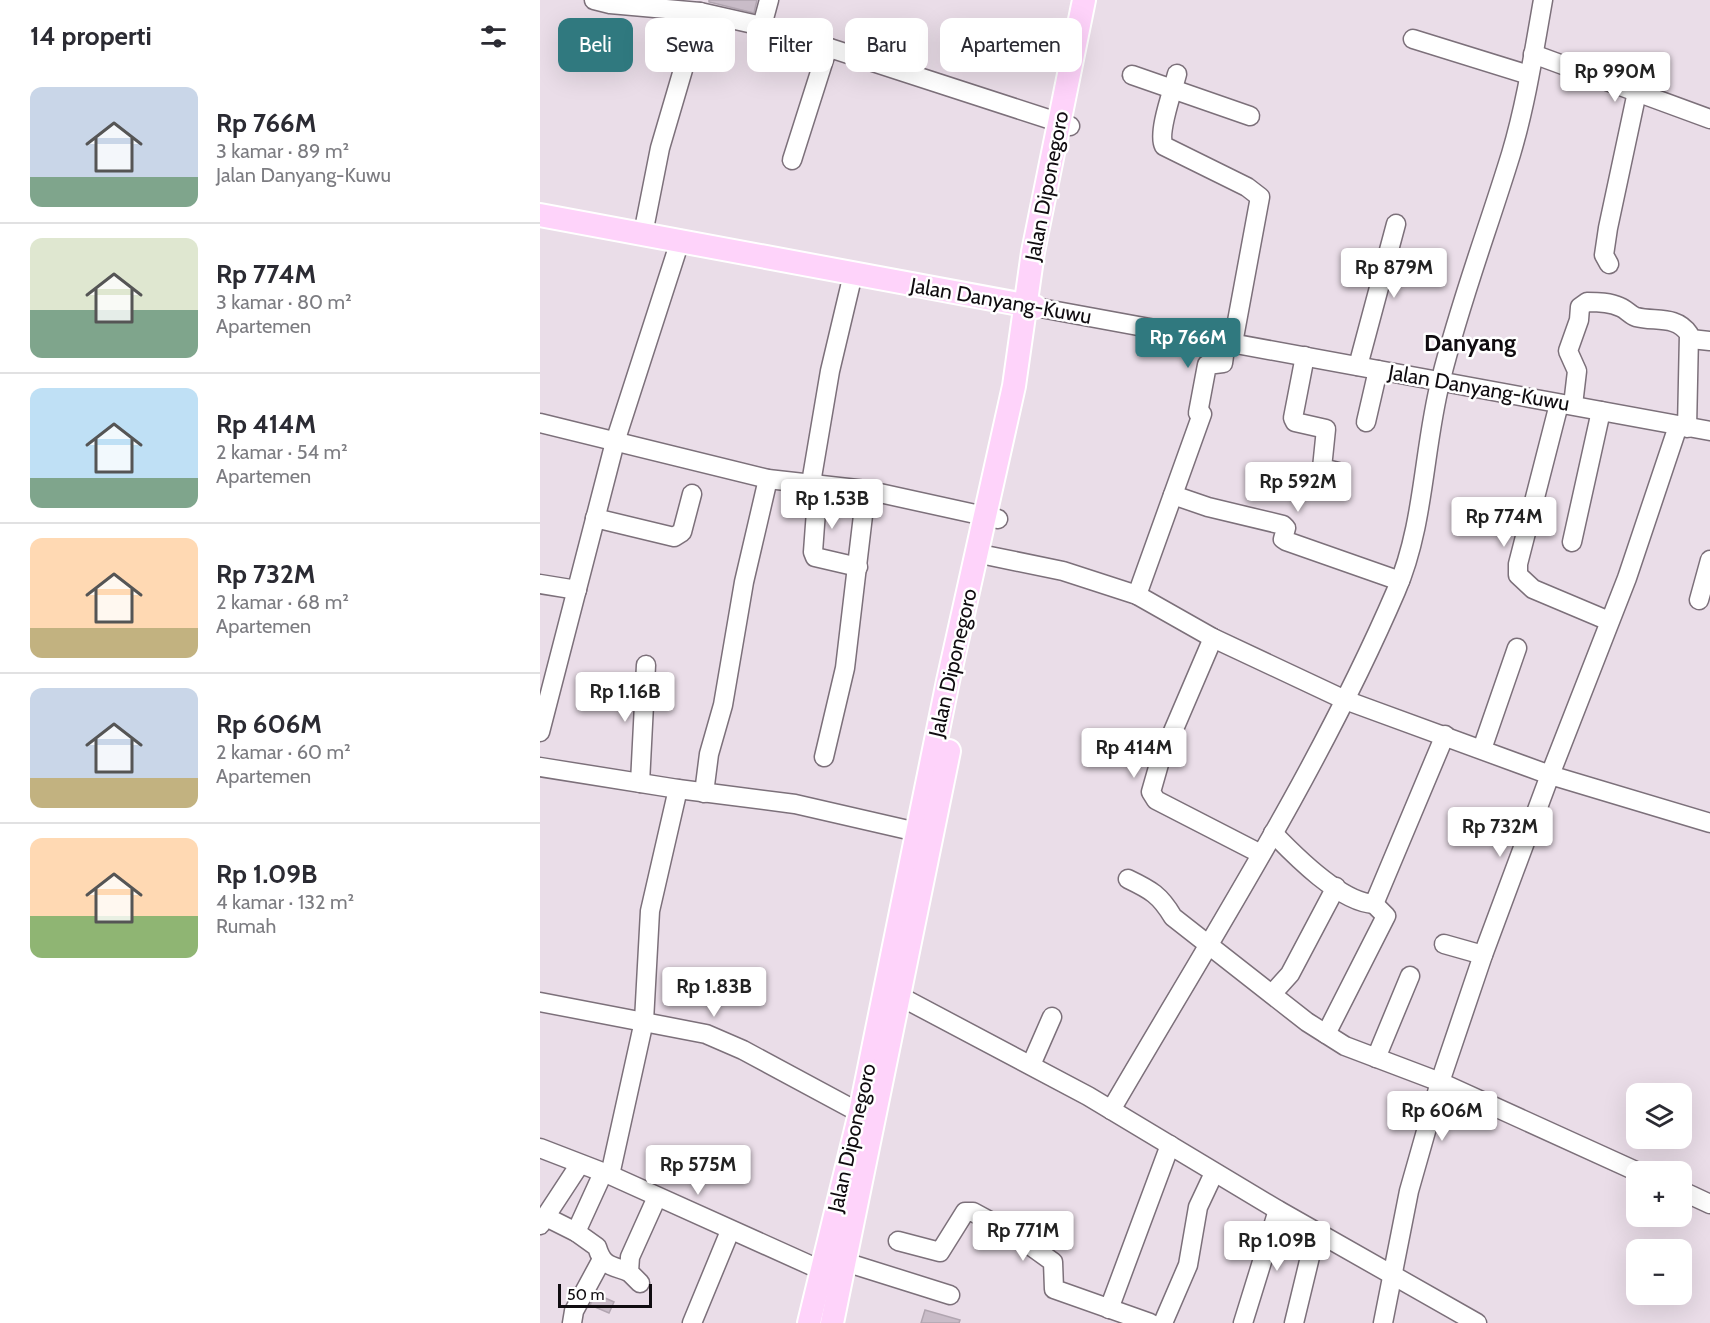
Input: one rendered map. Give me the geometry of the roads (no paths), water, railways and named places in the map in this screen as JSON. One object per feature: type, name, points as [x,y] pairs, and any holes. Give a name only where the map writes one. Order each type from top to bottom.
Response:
[{"type":"main road","name":"Jalan Diponegoro","points":[[832,1323],[892,992],[924,833],[992,517],[1014,444],[1030,307],[1065,125],[1084,0]]},
{"type":"main road","name":"Jalan Diponegoro","points":[[1065,125],[1095,0]]},
{"type":"main road","name":"Jalan Danyang-Kuwu","points":[[540,215],[1030,307]]},
{"type":"main road","name":"Jalan Diponegoro","points":[[924,833],[990,556],[992,517]]},
{"type":"main road","name":"Jalan Diponegoro","points":[[809,1323],[820,1270],[892,992]]},
{"type":"street","points":[[594,0],[610,4],[700,12],[747,23]]},
{"type":"street","points":[[764,18],[769,0]]},
{"type":"street","points":[[1111,1110],[1273,833],[1345,700],[1400,581],[1409,553],[1420,499],[1440,382],[1472,268],[1512,152],[1543,0]]},
{"type":"street","points":[[643,234],[660,148],[700,12]]},
{"type":"street","points":[[1413,39],[1529,75]]},
{"type":"street","points":[[833,49],[1065,125]]},
{"type":"street","points":[[1533,54],[1710,119]]},
{"type":"street","points":[[792,160],[820,72]]},
{"type":"street","points":[[1132,75],[1175,82],[1250,116]]},
{"type":"street","points":[[1137,595],[1200,413],[1207,365],[1223,363],[1230,342],[1260,197],[1247,187],[1164,146],[1163,129],[1175,82]]},
{"type":"street","points":[[1609,264],[1604,255],[1608,228],[1636,92]]},
{"type":"street","points":[[1358,366],[1396,224]]},
{"type":"street","points":[[540,732],[615,442],[680,241]]},
{"type":"street","points":[[853,274],[830,371],[814,483],[813,552],[815,557],[858,567]]},
{"type":"street","points":[[1383,1323],[1410,1191],[1440,1082],[1483,955],[1683,427],[1691,339],[1688,331],[1677,323],[1658,318],[1635,317],[1620,307],[1606,303],[1583,303],[1568,351],[1576,371],[1518,564],[1518,575],[1533,589],[1609,621]]},
{"type":"street","name":"Jalan Danyang-Kuwu","points":[[1030,307],[1710,431]]},
{"type":"street","points":[[1691,339],[1710,341]]},
{"type":"street","points":[[1305,356],[1293,418],[1295,422],[1326,429],[1322,468],[1338,472]]},
{"type":"street","points":[[1366,422],[1378,370]]},
{"type":"street","points":[[1572,542],[1601,411]]},
{"type":"street","points":[[540,423],[768,479],[867,489],[992,517]]},
{"type":"street","points":[[704,793],[709,754],[723,705],[744,582],[768,479]]},
{"type":"street","points":[[824,757],[845,668],[867,489]]},
{"type":"street","points":[[595,518],[666,537],[676,537],[682,532],[692,494]]},
{"type":"street","points":[[1173,495],[1208,507],[1283,525],[1286,528],[1283,539],[1286,542],[1400,581]]},
{"type":"street","points":[[990,556],[1063,571],[1137,595],[1213,638],[1345,700],[1550,775],[1710,823]]},
{"type":"street","points":[[1699,600],[1710,560]]},
{"type":"street","points":[[540,584],[577,590]]},
{"type":"street","points":[[1213,638],[1159,764],[1151,792],[1156,800],[1261,854]]},
{"type":"street","points":[[1482,749],[1517,648]]},
{"type":"street","points":[[640,783],[645,665]]},
{"type":"street","points":[[1326,1034],[1387,915],[1444,735]]},
{"type":"street","points":[[540,767],[704,793],[795,804],[924,833]]},
{"type":"street","points":[[576,1232],[606,1174],[644,1021],[650,911],[678,789]]},
{"type":"street","points":[[1273,833],[1311,872],[1387,915]]},
{"type":"street","points":[[1128,879],[1152,890],[1164,901],[1173,917],[1326,1034],[1376,1058],[1440,1082],[1626,1167]]},
{"type":"street","points":[[1272,994],[1290,974],[1336,887]]},
{"type":"street","points":[[1444,944],[1483,955]]},
{"type":"street","points":[[1376,1058],[1410,976]]},
{"type":"street","points":[[892,992],[1111,1110],[1214,1173],[1477,1323]]},
{"type":"street","points":[[540,1002],[706,1034],[743,1050],[860,1113]]},
{"type":"street","points":[[1030,1065],[1052,1017]]},
{"type":"street","points":[[1109,1310],[1170,1145]]},
{"type":"street","points":[[540,1148],[606,1174],[730,1232],[820,1270],[843,1271],[950,1295]]},
{"type":"street","points":[[572,1323],[574,1311],[601,1261],[597,1247],[576,1232],[543,1221],[580,1164]]},
{"type":"street","points":[[1163,1323],[1188,1265],[1198,1207],[1214,1173]]},
{"type":"street","points":[[1692,1196],[1710,1204]]},
{"type":"street","points":[[601,1261],[635,1278],[630,1257],[657,1197]]},
{"type":"street","points":[[1243,1323],[1278,1210]]},
{"type":"street","points":[[898,1241],[940,1252],[965,1212],[973,1212],[1014,1234],[1053,1262],[1054,1289],[1150,1323]]},
{"type":"street","points":[[693,1323],[730,1232]]},
{"type":"street","points":[[1294,1323],[1316,1232]]},
{"type":"district","name":"Danyang","points":[[1470,343]]}]
